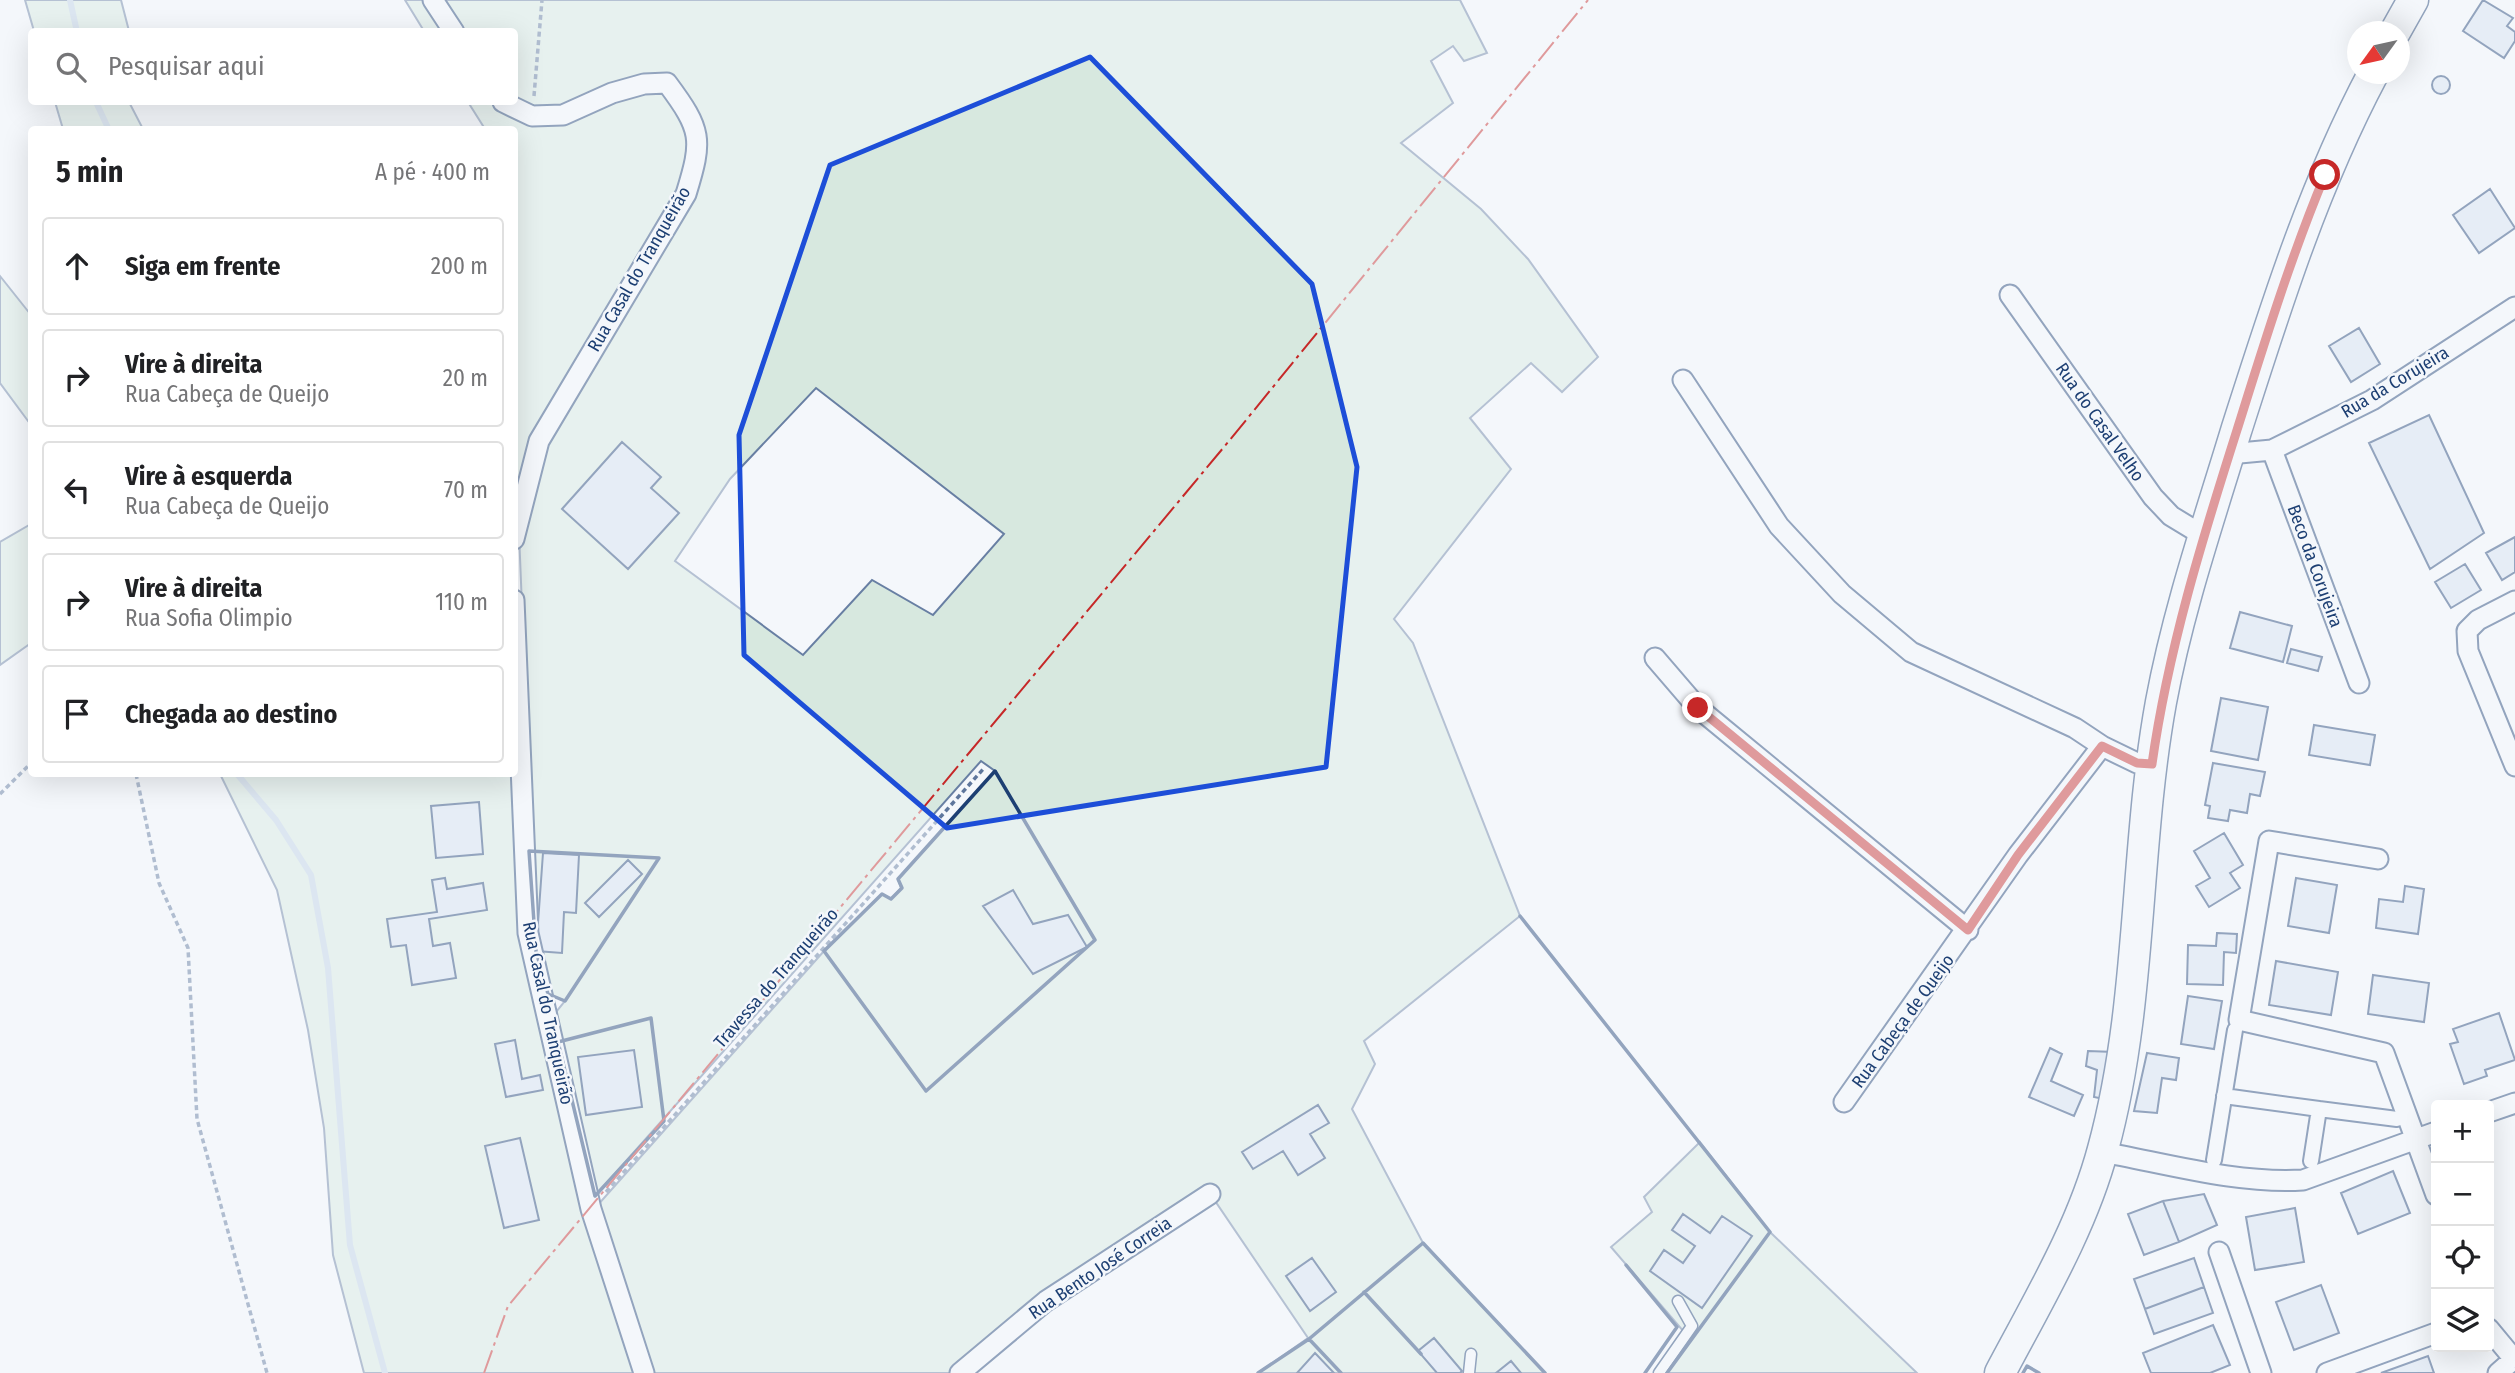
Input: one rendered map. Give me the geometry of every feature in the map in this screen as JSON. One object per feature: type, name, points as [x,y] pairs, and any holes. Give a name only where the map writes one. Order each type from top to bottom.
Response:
[{"type":"main road","points":[[2401,21],[2413,0]]},
{"type":"main road","points":[[2000,1373],[2068,1239],[2102,1152],[2112,1110],[2131,993],[2152,764],[2169,661],[2229,454],[2296,248],[2344,131],[2367,84]]},
{"type":"street","points":[[433,0],[451,28]]},
{"type":"street","name":"Rua Casal do Tranqueirão","points":[[518,523],[539,441],[686,194],[697,159],[698,137],[690,113],[667,83],[645,84],[612,93],[563,115],[532,116]]},
{"type":"street","points":[[509,105],[532,116]]},
{"type":"street","name":"Rua do Casal Velho","points":[[2010,295],[2153,497],[2171,516],[2204,536]]},
{"type":"street","name":"Rua da Corujeira","points":[[2229,454],[2272,450],[2372,400],[2515,307]]},
{"type":"street","points":[[1683,380],[1779,526],[1842,594],[1911,652],[2075,728],[2102,746],[2137,763],[2152,764]]},
{"type":"street","name":"Beco da Corujeira","points":[[2272,450],[2359,683]]},
{"type":"street","points":[[2515,601],[2478,620],[2467,631],[2468,651],[2515,766]]},
{"type":"street","points":[[1655,658],[1698,708],[1968,930]]},
{"type":"street","name":"Rua Casal do Tranqueirão","points":[[518,702],[527,933],[591,1209],[644,1373]]},
{"type":"street","name":"Rua Cabeça de Queijo","points":[[1844,1102],[1968,930],[2018,855],[2102,746]]},
{"type":"street","points":[[2378,859],[2269,841],[2239,1020],[2384,1053],[2431,1182]]},
{"type":"street","points":[[2214,1160],[2235,1030]]},
{"type":"street","points":[[2224,1097],[2397,1119]]},
{"type":"street","points":[[2494,1110],[2515,1103]]},
{"type":"street","points":[[2311,1161],[2319,1109]]},
{"type":"street","points":[[2102,1152],[2220,1174],[2282,1181],[2303,1180],[2431,1134]]},
{"type":"street","name":"Rua Bento José Correia","points":[[960,1373],[1046,1301],[1210,1194]]},
{"type":"street","points":[[2219,1252],[2261,1373]]},
{"type":"street","points":[[2327,1373],[2431,1335]]},
{"type":"street","points":[[2494,1335],[2514,1358],[2498,1373]]},
{"type":"lane","points":[[1659,1373],[1692,1326],[1678,1301]]},
{"type":"lane","points":[[1469,1373],[1471,1354]]},
{"type":"path","points":[[532,116],[542,0]]},
{"type":"path","points":[[0,794],[28,766]]},
{"type":"path","name":"Travessa do Tranqueirão","points":[[591,1209],[985,767]]},
{"type":"path","points":[[137,777],[159,883],[188,948],[197,1119],[267,1373]]},
{"type":"highlighted area","points":[[1090,57],[1312,284],[1357,467],[1326,767],[947,828],[744,655],[739,435],[830,165]]},
{"type":"shaded area","points":[[25,0],[121,0],[128,28],[33,28]]},
{"type":"shaded area","points":[[405,0],[431,0],[450,28],[422,28]]},
{"type":"shaded area","points":[[434,0],[1460,0],[1487,53],[1464,61],[1453,46],[1431,61],[1453,103],[1401,143],[1481,209],[1528,259],[1598,357],[1562,392],[1531,363],[1470,418],[1511,469],[1394,619],[1413,643],[1520,916],[1364,1041],[1375,1064],[1352,1109],[1423,1243],[1545,1373],[1258,1373],[1308,1338],[1213,1198],[954,1373],[650,1373],[596,1207],[824,951],[882,894],[891,899],[901,888],[898,879],[995,771],[981,761],[595,1196],[552,1017],[565,1001],[548,994],[536,951],[519,533],[539,441],[700,160],[667,80],[562,112],[532,113],[518,104],[518,28],[453,28]],"holes":[[[816,388],[1004,534],[933,615],[872,580],[803,655],[675,561],[730,479]]]},
{"type":"shaded area","points":[[664,86],[676,99],[695,159],[518,495],[518,126],[483,126],[470,105],[505,105],[532,118]]},
{"type":"shaded area","points":[[56,105],[131,105],[141,126],[62,126]]},
{"type":"shaded area","points":[[0,276],[28,311],[28,421],[0,383]]},
{"type":"shaded area","points":[[28,526],[28,645],[0,665],[0,542]]},
{"type":"shaded area","points":[[221,777],[513,777],[515,844],[638,1373],[364,1373],[333,1255],[324,1128],[308,1030],[277,890]]},
{"type":"shaded area","points":[[1700,1142],[1770,1232],[1917,1373],[1667,1373],[1691,1340],[1611,1247],[1652,1212],[1644,1197]]},
{"type":"building","points":[[2483,0],[2513,18],[2507,26],[2515,32],[2515,41],[2504,58],[2463,31]]},
{"type":"building","points":[[2441,76],[2447,79],[2450,85],[2447,91],[2441,94],[2435,91],[2432,85],[2435,79]]},
{"type":"building","points":[[2490,189],[2515,228],[2479,253],[2453,215]]},
{"type":"building","points":[[2359,328],[2380,364],[2351,382],[2329,346]]},
{"type":"building","points":[[2429,415],[2484,533],[2430,569],[2369,443]]},
{"type":"building","points":[[622,442],[661,477],[651,488],[679,513],[628,569],[562,509]]},
{"type":"building","points":[[2515,537],[2515,572],[2502,580],[2486,553]]},
{"type":"building","points":[[2465,564],[2481,590],[2451,608],[2435,582]]},
{"type":"building","points":[[2240,612],[2292,626],[2283,662],[2230,648]]},
{"type":"building","points":[[2291,649],[2322,657],[2318,671],[2287,663]]},
{"type":"building","points":[[2221,698],[2268,707],[2258,760],[2211,751]]},
{"type":"building","points":[[2314,725],[2375,735],[2370,765],[2309,755]]},
{"type":"building","points":[[2213,763],[2265,772],[2260,796],[2250,794],[2247,813],[2230,810],[2228,821],[2208,818],[2210,806],[2205,805]]},
{"type":"building","points":[[479,802],[483,854],[436,858],[431,806]]},
{"type":"building","points":[[2224,833],[2243,865],[2230,873],[2240,888],[2209,907],[2196,886],[2210,878],[2194,851]]},
{"type":"building","points":[[543,853],[579,855],[576,913],[564,912],[562,953],[536,951]]},
{"type":"building","points":[[628,860],[642,874],[599,917],[585,903]]},
{"type":"building","points":[[445,878],[447,889],[483,883],[487,910],[429,919],[433,946],[450,943],[456,978],[412,985],[406,945],[391,947],[387,919],[437,912],[432,880]]},
{"type":"building","points":[[2296,878],[2337,885],[2329,933],[2288,926]]},
{"type":"building","points":[[2405,886],[2424,889],[2418,934],[2376,928],[2379,899],[2403,902]]},
{"type":"building","points":[[1013,890],[1033,924],[1068,915],[1087,947],[1033,974],[983,906]]},
{"type":"building","points":[[2217,933],[2237,934],[2236,953],[2224,952],[2223,985],[2187,984],[2188,945],[2216,946]]},
{"type":"building","points":[[2276,961],[2338,972],[2331,1015],[2269,1005]]},
{"type":"building","points":[[2373,975],[2429,983],[2424,1022],[2368,1014]]},
{"type":"building","points":[[2188,996],[2222,1001],[2214,1049],[2181,1044]]},
{"type":"building","points":[[2499,1013],[2515,1060],[2485,1070],[2487,1076],[2464,1084],[2450,1044],[2458,1042],[2453,1029]]},
{"type":"building","points":[[515,1040],[522,1079],[540,1075],[543,1090],[506,1097],[495,1044]]},
{"type":"building","points":[[2050,1048],[2062,1054],[2051,1081],[2083,1095],[2074,1116],[2029,1097]]},
{"type":"building","points":[[634,1050],[642,1107],[586,1115],[578,1057]]},
{"type":"building","points":[[2088,1051],[2114,1052],[2104,1099],[2094,1097],[2097,1070],[2086,1066]]},
{"type":"building","points":[[2147,1053],[2179,1058],[2176,1080],[2162,1078],[2157,1113],[2134,1111]]},
{"type":"building","points":[[1318,1105],[1329,1123],[1310,1134],[1325,1158],[1298,1175],[1283,1151],[1253,1169],[1242,1152]]},
{"type":"building","points":[[520,1138],[539,1220],[504,1228],[485,1146]]},
{"type":"building","points":[[2393,1171],[2410,1213],[2358,1234],[2341,1193]]},
{"type":"building","points":[[2204,1194],[2217,1225],[2179,1242],[2163,1201]]},
{"type":"building","points":[[2163,1201],[2179,1242],[2144,1255],[2128,1214]]},
{"type":"building","points":[[2295,1208],[2304,1262],[2255,1270],[2246,1217]]},
{"type":"building","points":[[1683,1214],[1710,1233],[1722,1216],[1752,1236],[1702,1308],[1650,1271],[1664,1250],[1683,1263],[1695,1246],[1672,1230]]},
{"type":"building","points":[[1312,1258],[1336,1292],[1310,1311],[1286,1276]]},
{"type":"building","points":[[2194,1258],[2204,1287],[2145,1309],[2134,1279]]},
{"type":"building","points":[[2321,1285],[2339,1333],[2294,1350],[2276,1302]]},
{"type":"building","points":[[2204,1287],[2213,1313],[2154,1334],[2145,1309]]},
{"type":"building","points":[[2213,1325],[2230,1365],[2210,1373],[2151,1373],[2143,1353]]},
{"type":"building","points":[[1434,1338],[1462,1371],[1460,1373],[1437,1373],[1418,1351]]},
{"type":"building","points":[[1315,1353],[1334,1373],[1297,1373]]},
{"type":"building","points":[[2428,1356],[2434,1373],[2381,1373]]},
{"type":"building","points":[[1511,1361],[1521,1373],[1496,1373]]},
{"type":"waterway","points":[[70,0],[76,28]]},
{"type":"waterway","points":[[97,105],[107,126]]},
{"type":"waterway","points":[[240,777],[276,820],[311,875],[328,968],[350,1245],[385,1373]]},
{"type":"wall","points":[[995,771],[1095,940],[926,1091],[824,951],[882,894],[891,899],[902,888],[898,879],[995,771]]},
{"type":"wall","points":[[529,851],[659,858],[565,1001],[548,994],[536,951],[529,851]]},
{"type":"wall","points":[[1520,916],[1770,1232],[1667,1373]]},
{"type":"wall","points":[[651,1018],[664,1121],[595,1196],[558,1042],[651,1018]]},
{"type":"wall","points":[[1309,1339],[1423,1243],[1545,1373]]},
{"type":"wall","points":[[1626,1265],[1677,1327],[1645,1373]]},
{"type":"wall","points":[[1364,1292],[1421,1354]]},
{"type":"wall","points":[[1258,1373],[1309,1339],[1341,1373]]},
{"type":"wall","points":[[2023,1373],[2027,1366],[2039,1373]]},
{"type":"power","points":[[484,1373],[508,1306],[1229,441],[1588,0]]},
{"type":"route","points":[[1698,708],[1968,930],[2018,855],[2102,746],[2137,763],[2152,764],[2169,661],[2204,536],[2282,289],[2325,175]]}]
